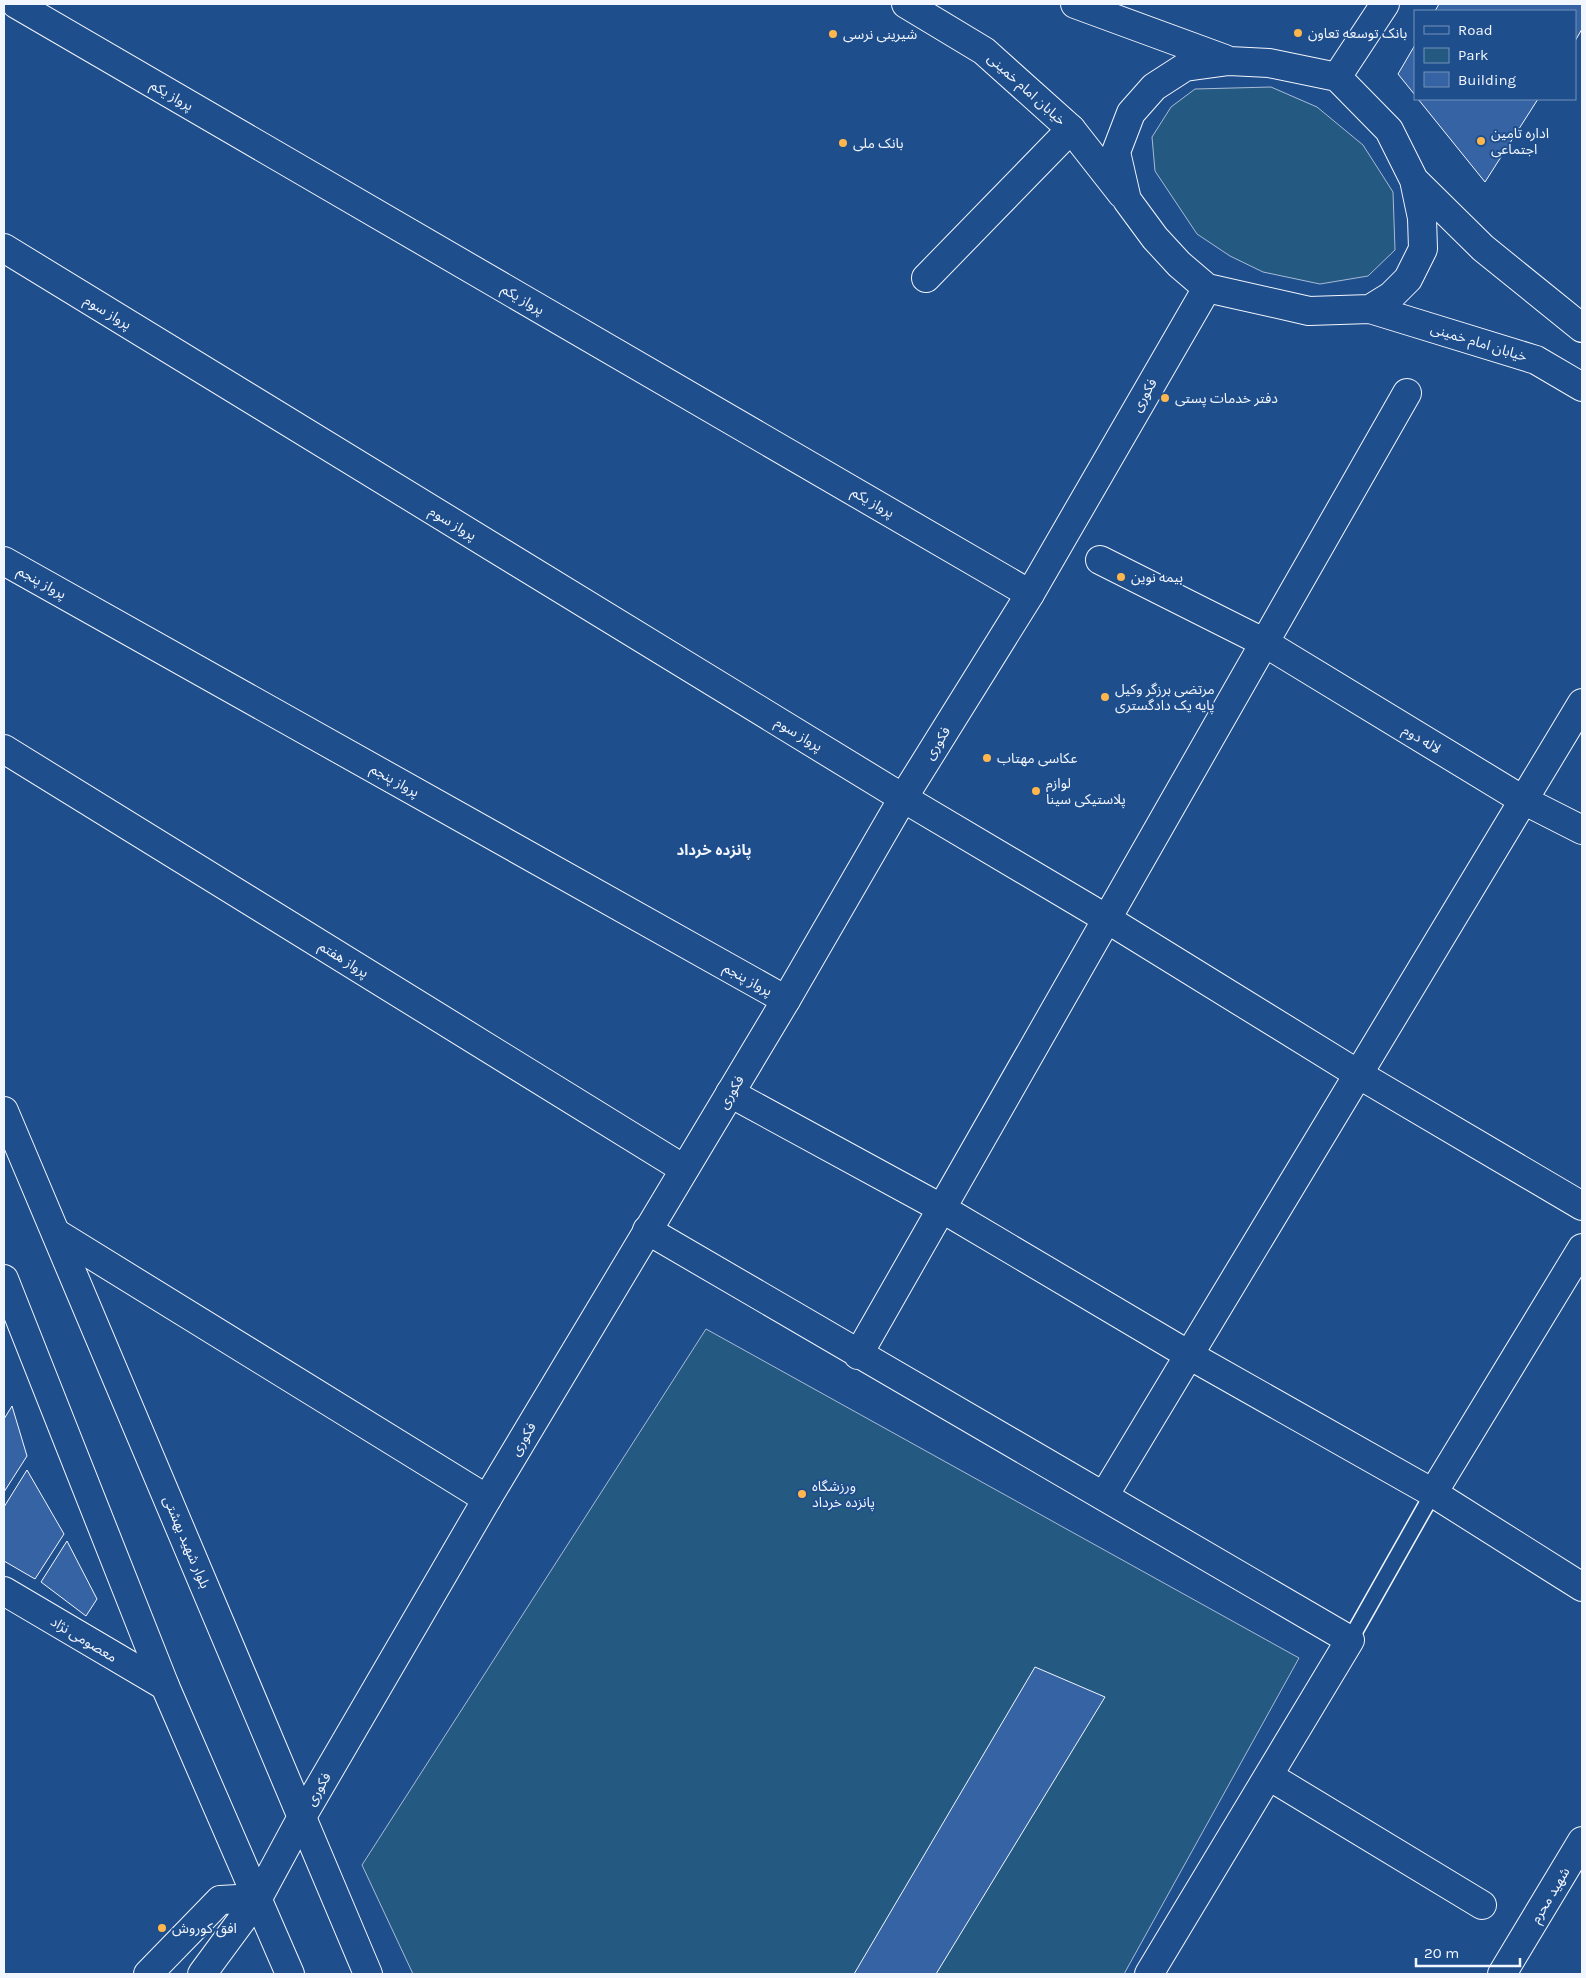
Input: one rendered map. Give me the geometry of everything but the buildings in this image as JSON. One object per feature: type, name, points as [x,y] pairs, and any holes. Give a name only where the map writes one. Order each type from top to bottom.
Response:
[{"type":"street","name":"پرواز یکم","points":[[16,4],[1030,594]]},
{"type":"street","name":"خیابان امام خمینی","points":[[906,4],[984,51],[1071,129],[1161,244],[1207,288]]},
{"type":"street","points":[[1075,4],[1229,60]]},
{"type":"street","points":[[1337,77],[1385,4]]},
{"type":"street","points":[[1127,200],[1116,152],[1131,113],[1154,88],[1185,66],[1229,60],[1269,63],[1337,77],[1389,130],[1414,180],[1422,218],[1423,249],[1408,279],[1391,296],[1370,309],[1309,311],[1207,288]]},
{"type":"street","points":[[926,278],[1071,129]]},
{"type":"street","points":[[1414,180],[1483,248],[1582,328]]},
{"type":"street","name":"پرواز سوم","points":[[4,248],[903,798],[1107,919],[1358,1074],[1582,1206]]},
{"type":"street","name":"فکوری","points":[[202,1974],[258,1898],[303,1815],[487,1499],[786,1000],[903,798],[1030,594],[1207,288]]},
{"type":"street","name":"خیابان امام خمینی","points":[[1370,309],[1536,360],[1582,387]]},
{"type":"street","points":[[858,1355],[1407,393]]},
{"type":"street","name":"لاله دوم","points":[[1100,560],[1265,643],[1523,800],[1582,830]]},
{"type":"street","name":"پرواز پنجم","points":[[4,561],[786,1000]]},
{"type":"street","points":[[1104,1496],[1582,702]]},
{"type":"street","name":"پرواز هفتم","points":[[4,749],[684,1170]]},
{"type":"street","points":[[730,1093],[941,1208],[1190,1354],[1433,1493],[1582,1587]]},
{"type":"street","name":"بلوار شهید بهشتی","points":[[4,1111],[303,1815],[368,1974]]},
{"type":"street","points":[[647,1230],[858,1355],[1350,1640],[1150,1974]]},
{"type":"street","points":[[56,1233],[487,1499]]},
{"type":"street","points":[[1433,1493],[1582,1248]]},
{"type":"street","points":[[4,1279],[165,1686],[290,1974]]},
{"type":"street","name":"معصومی نژاد","points":[[4,1591],[165,1686]]},
{"type":"street","points":[[1269,1776],[1482,1905]]},
{"type":"street","name":"شهید محرم","points":[[1502,1974],[1582,1841]]},
{"type":"street","points":[[148,1974],[220,1900],[258,1898]]},
{"type":"lane","points":[[1350,1640],[1433,1493]]},
{"type":"green space","points":[[1271,87],[1317,107],[1363,145],[1393,192],[1395,250],[1368,276],[1320,284],[1263,272],[1230,256],[1197,234],[1155,171],[1152,137],[1171,107],[1195,89]]},
{"type":"green space","name":"ورزشگاه پانزده خرداد","points":[[706,1329],[1299,1658],[1124,1974],[413,1974],[362,1865]]},
{"type":"place","name":"بانک توسعه تعاون","points":[[1298,33]]},
{"type":"place","name":"شیرینی نرسی","points":[[833,34]]},
{"type":"place","name":"اداره تامین اجتماعی","points":[[1481,141]]},
{"type":"place","name":"بانک ملی","points":[[843,143]]},
{"type":"place","name":"دفتر خدمات پستی","points":[[1165,398]]},
{"type":"place","name":"بیمه نوین","points":[[1121,577]]},
{"type":"place","name":"مرتضی برزگر وکیل پایه یک دادگستری","points":[[1105,697]]},
{"type":"place","name":"عکاسی مهتاب","points":[[987,758]]},
{"type":"place","name":"لوازم پلاستیکی سینا","points":[[1036,791]]},
{"type":"place","name":"ورزشگاه پانزده خرداد","points":[[802,1494]]},
{"type":"place","name":"افق کوروش","points":[[162,1928]]},
{"type":"district","name":"پانزده خرداد","points":[[714,850]]}]
